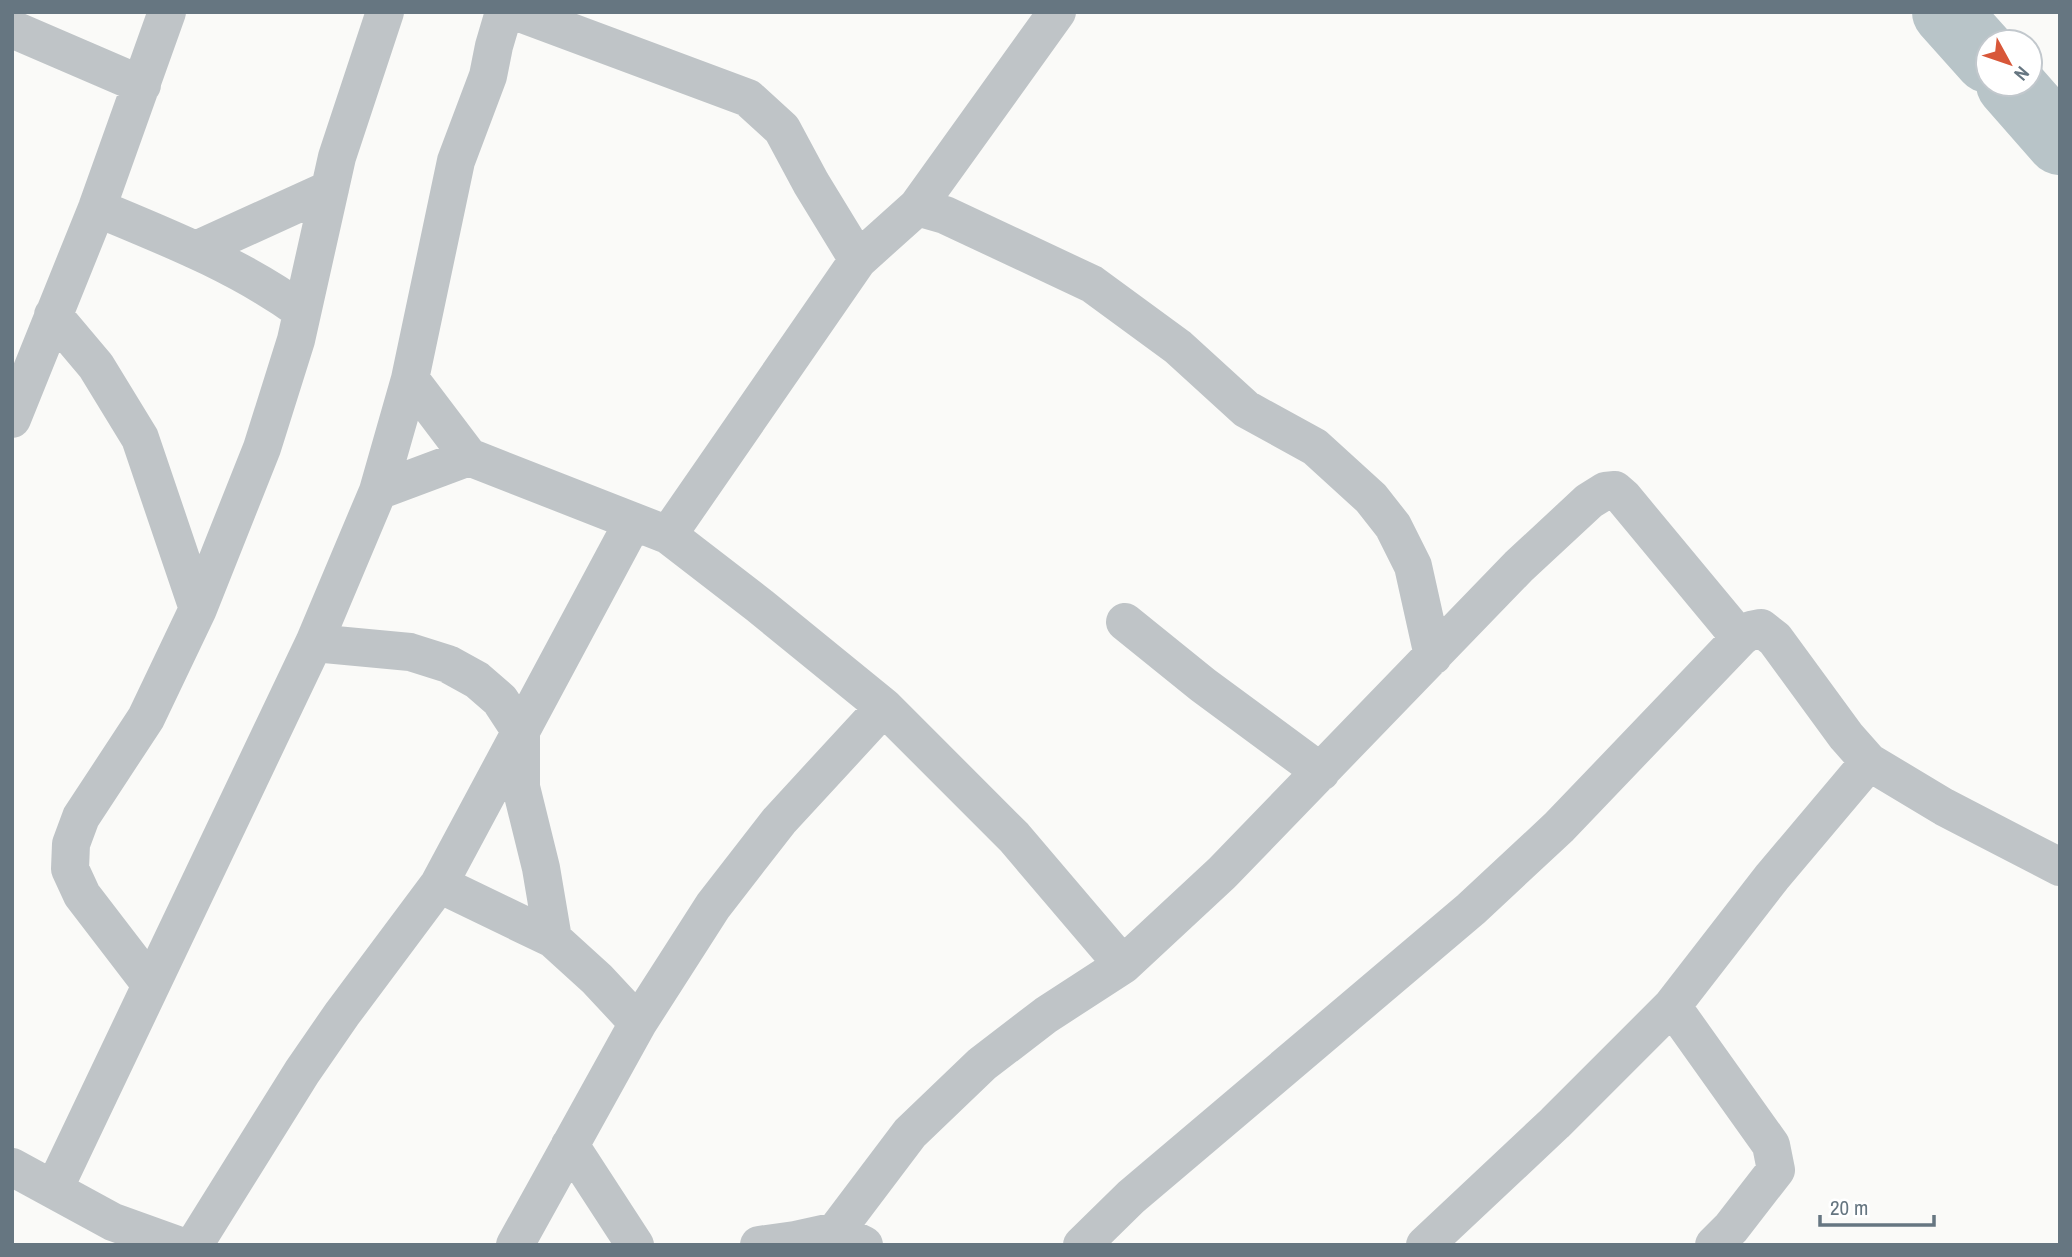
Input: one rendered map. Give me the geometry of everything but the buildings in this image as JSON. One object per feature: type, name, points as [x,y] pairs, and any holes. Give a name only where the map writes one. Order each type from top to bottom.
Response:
[{"type":"street","points":[[12,419],[97,208],[167,12]]},
{"type":"street","points":[[151,985],[82,895],[70,869],[71,844],[81,817],[146,718],[198,609],[262,448],[296,340],[337,157],[385,12]]},
{"type":"street","points":[[54,1189],[314,643],[378,491],[410,379],[456,161],[488,76],[504,12]]},
{"type":"street","points":[[517,12],[748,98],[782,129],[858,260]]},
{"type":"street","points":[[194,1245],[302,1072],[439,884],[547,682],[651,528],[858,260],[917,207],[1057,12]]},
{"type":"street","points":[[12,29],[142,85]]},
{"type":"street","points":[[198,249],[330,189]]},
{"type":"street","points":[[917,207],[945,215],[1092,284],[1148,323],[1246,409],[1315,447],[1371,498],[1393,526],[1413,566],[1433,656]]},
{"type":"street","points":[[97,208],[198,249],[278,294],[302,311]]},
{"type":"street","points":[[54,315],[96,366],[140,438],[198,609]]},
{"type":"street","points":[[410,379],[469,457],[651,528],[760,606],[884,706],[1014,837],[1122,965]]},
{"type":"street","points":[[378,491],[469,457]]},
{"type":"street","points":[[759,1245],[795,1240],[844,1240],[910,1133],[982,1064],[1045,1015],[1122,965],[1222,873],[1519,566],[1589,501],[1605,491],[1615,490],[1623,497],[1740,638]]},
{"type":"street","points":[[1125,622],[1203,685],[1321,772]]},
{"type":"street","points":[[1082,1245],[1131,1197],[1491,891],[1559,827],[1740,638],[1751,630],[1761,628],[1775,639],[1846,736],[1869,762],[1944,807],[2060,867]]},
{"type":"street","points":[[314,643],[410,652],[448,664],[477,680],[500,700],[521,732],[521,787],[541,868],[553,939]]},
{"type":"street","points":[[477,680],[547,682]]},
{"type":"street","points":[[515,1245],[638,1023],[713,906],[779,821],[884,706]]},
{"type":"street","points":[[1425,1245],[1565,1114],[1672,1006],[1772,877],[1869,762]]},
{"type":"street","points":[[439,884],[553,939],[597,979],[638,1023]]},
{"type":"street","points":[[1672,1006],[1771,1145],[1776,1170],[1729,1239]]},
{"type":"street","points":[[570,1145],[635,1245]]},
{"type":"street","points":[[12,1167],[54,1189],[106,1233],[177,1245]]},
{"type":"waterway","points":[[1946,12],[1974,43]]},
{"type":"waterway","points":[[2022,98],[2060,141]]}]
